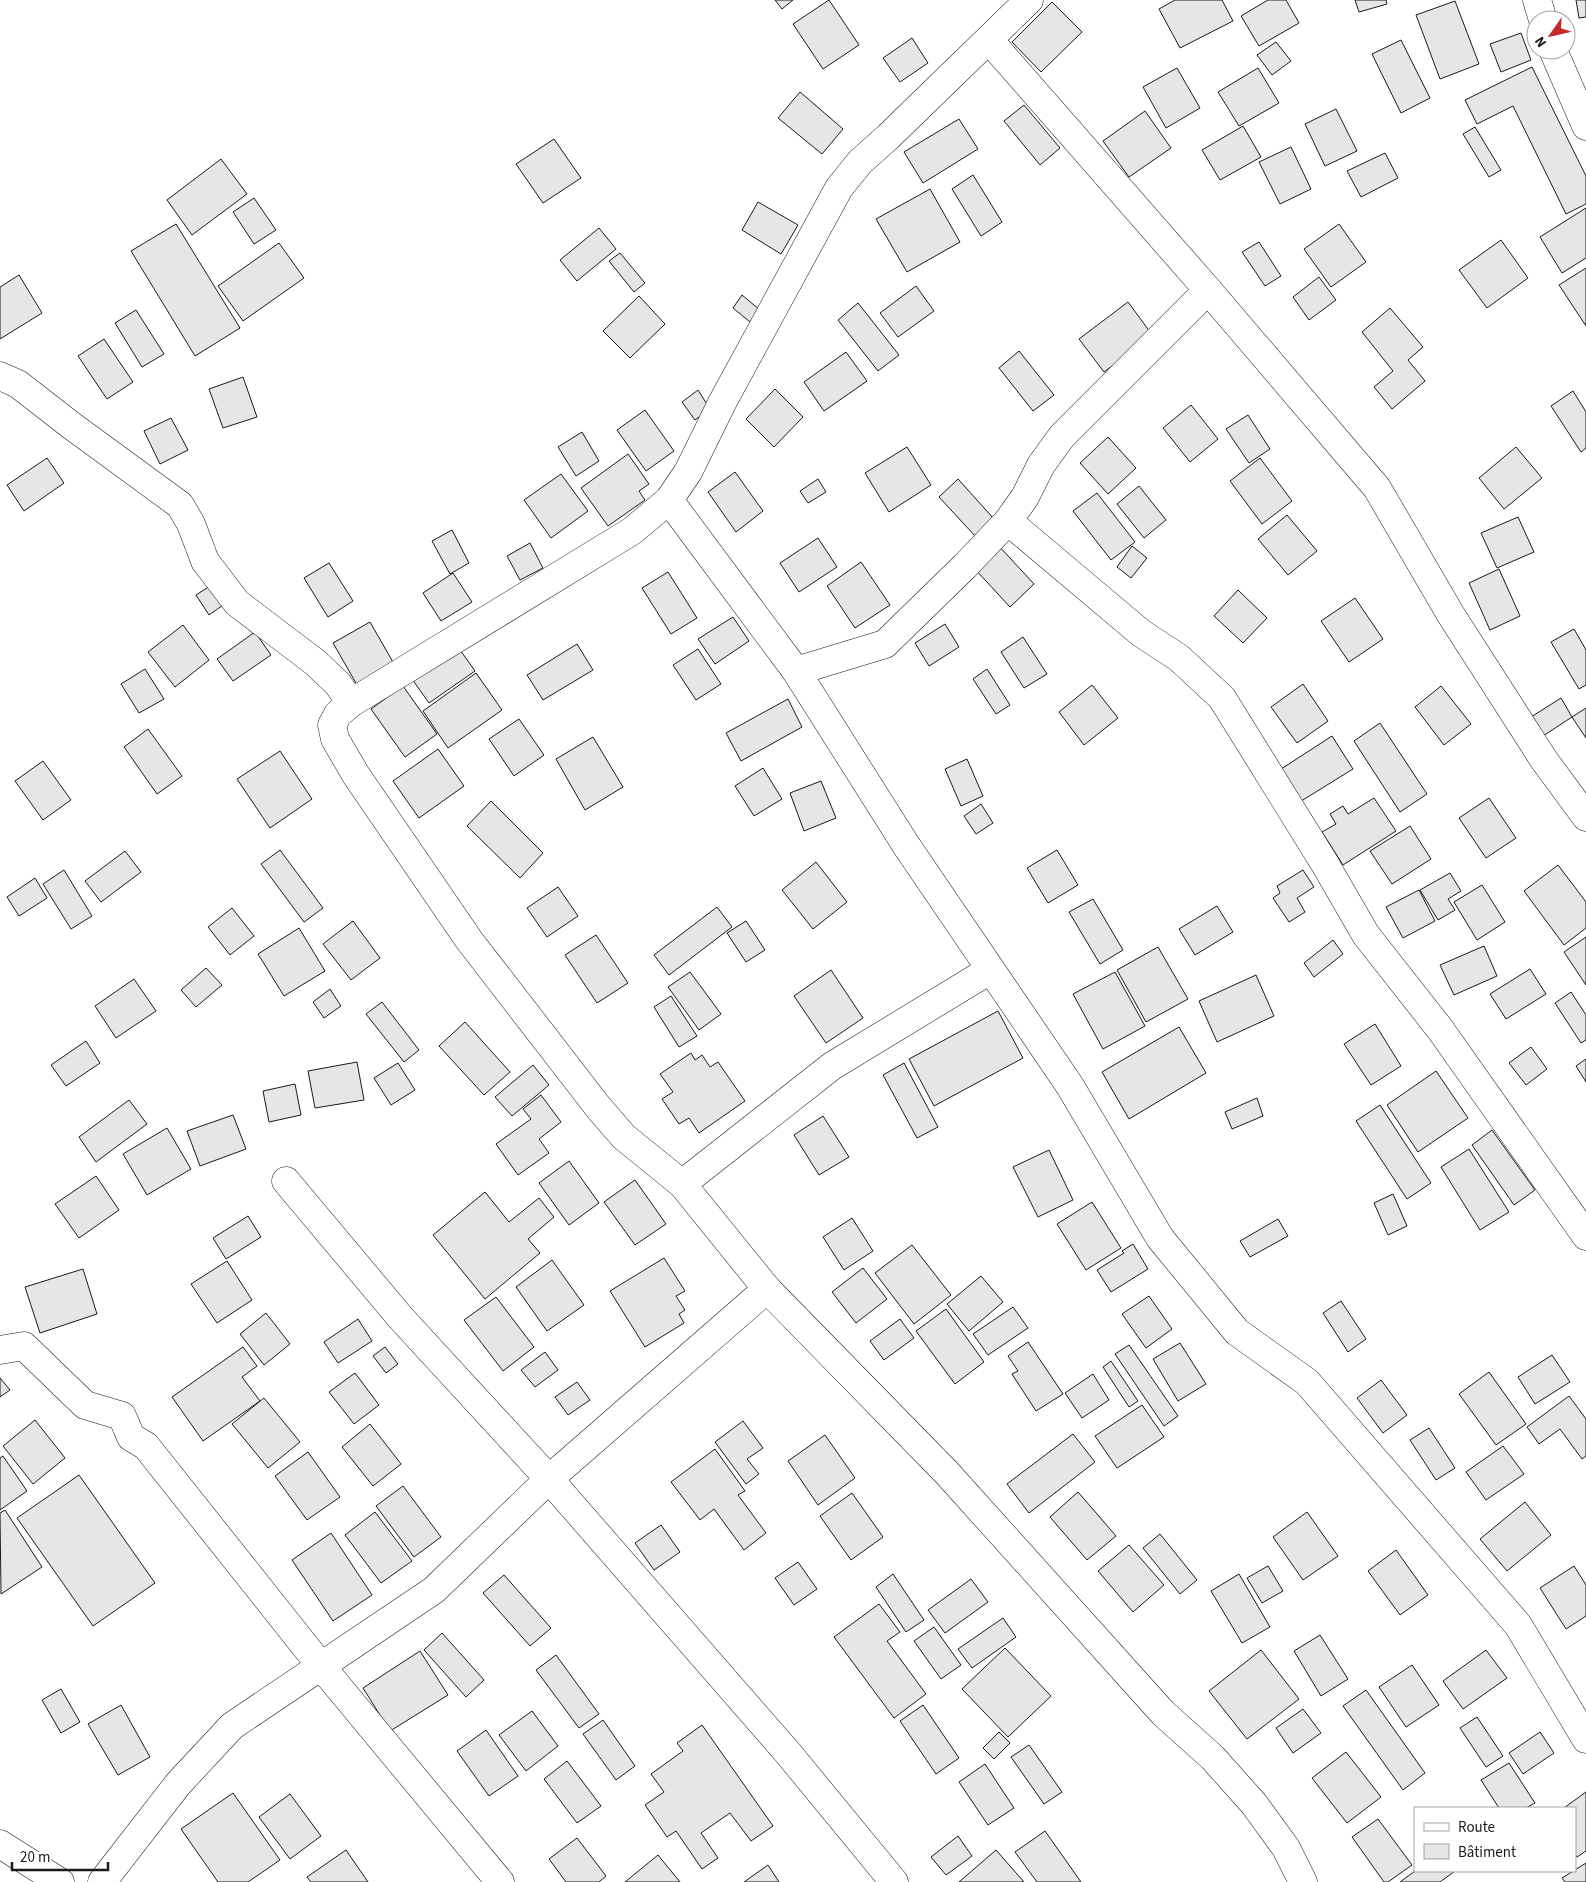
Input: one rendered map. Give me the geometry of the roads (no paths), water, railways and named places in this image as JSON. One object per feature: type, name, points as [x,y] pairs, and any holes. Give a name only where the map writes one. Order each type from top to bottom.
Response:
[{"type":"street","points":[[1029,0],[896,130],[860,162],[839,188],[723,401],[688,472],[669,500],[632,531],[351,703],[338,714],[332,725],[335,739],[356,775],[469,940],[598,1107],[624,1137],[682,1184],[767,1289],[947,1473],[1163,1713],[1213,1758],[1254,1804],[1286,1848],[1303,1882]]},
{"type":"street","points":[[988,40],[1208,290],[1377,488],[1456,623],[1544,760],[1586,816]]},
{"type":"street","points":[[1557,60],[1584,119]]},
{"type":"street","points":[[796,671],[885,644],[1008,521],[1024,497],[1041,465],[1062,436],[1208,290]]},
{"type":"street","points":[[0,376],[18,384],[180,505],[191,524],[205,561],[237,603],[316,662],[338,684],[351,703]]},
{"type":"street","points":[[669,500],[796,671],[906,845],[1070,1086],[1160,1238],[1237,1332],[1307,1382],[1518,1625],[1586,1739]]},
{"type":"street","points":[[1008,521],[1141,633],[1179,658],[1222,698],[1326,864],[1366,935],[1440,1029],[1586,1236]]},
{"type":"street","points":[[682,1184],[832,1066],[990,970]]},
{"type":"street","points":[[286,1181],[400,1317],[549,1479],[788,1753],[894,1882]]},
{"type":"street","points":[[102,1882],[178,1784],[232,1726],[434,1590],[549,1479],[767,1289]]},
{"type":"street","points":[[0,1350],[24,1346],[85,1405],[122,1416],[131,1437],[146,1446],[321,1666],[500,1882]]},
{"type":"street","points":[[0,1844],[60,1882]]}]
